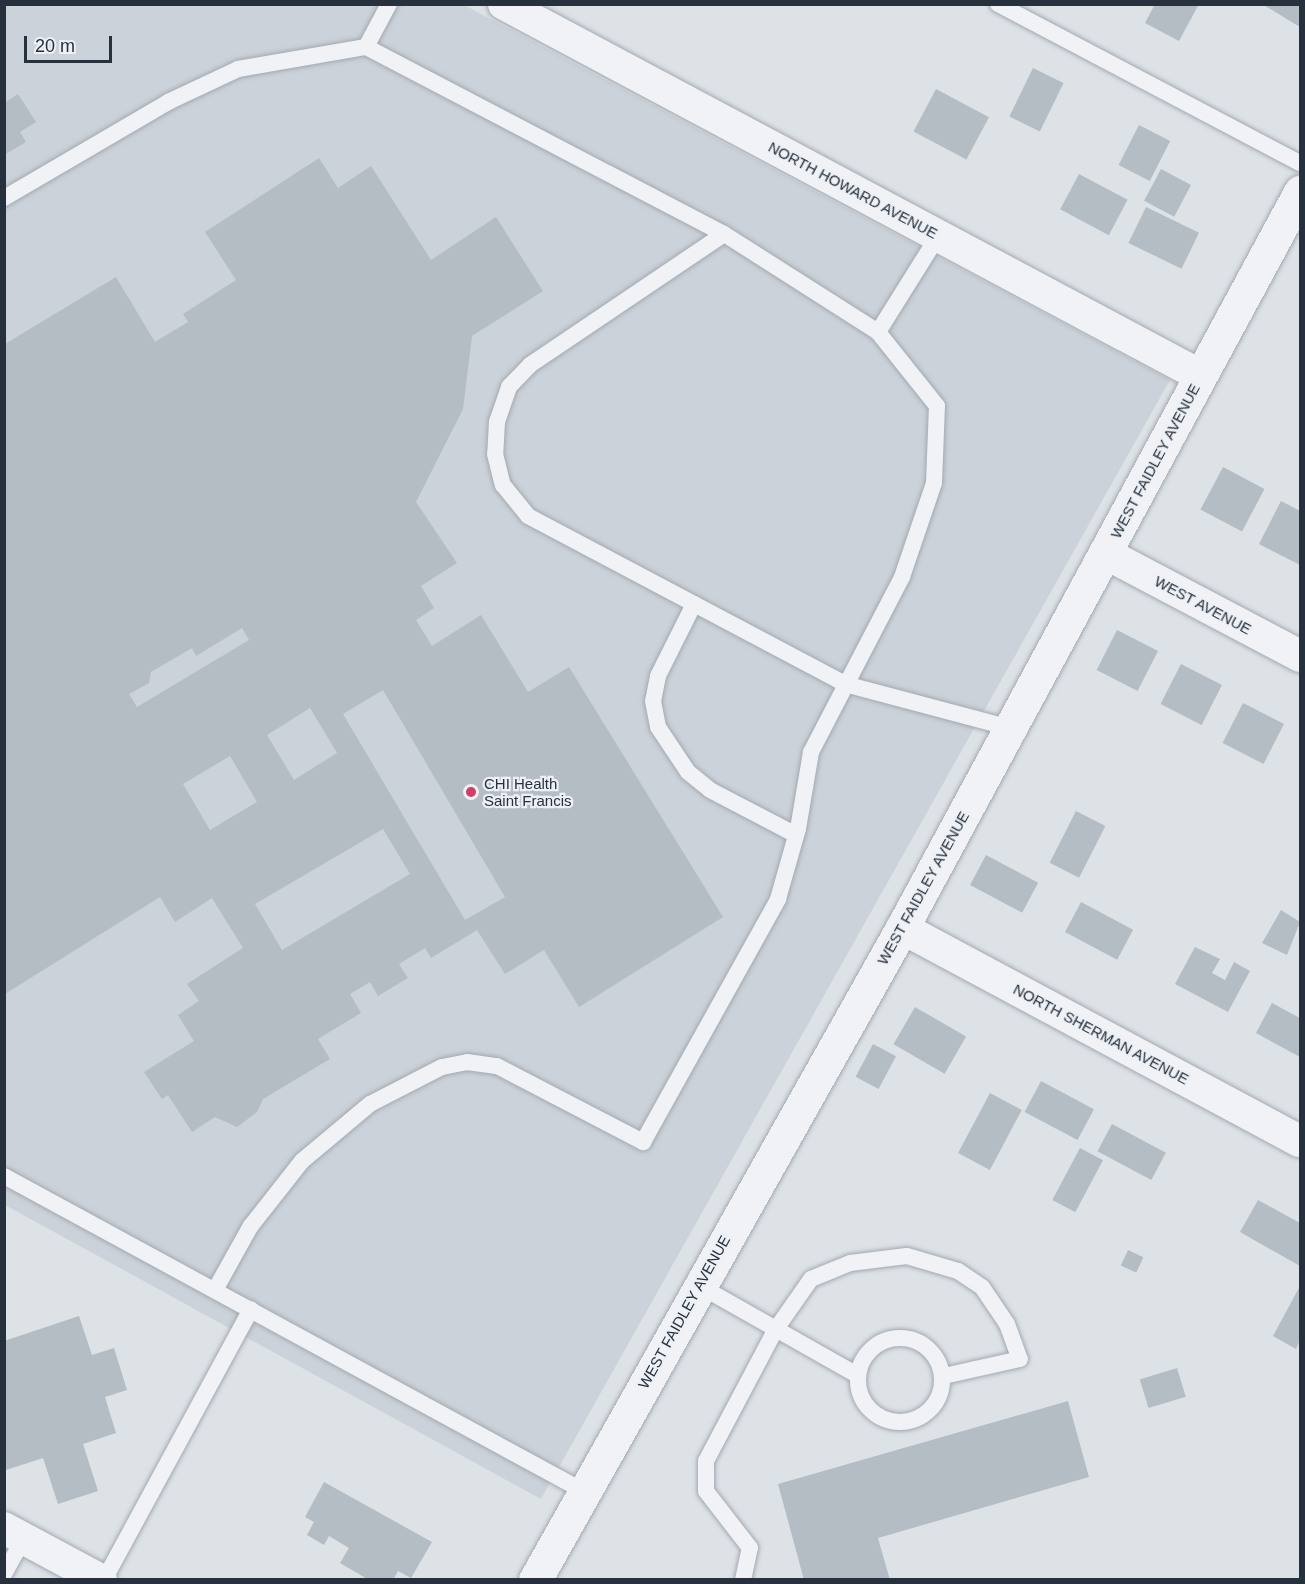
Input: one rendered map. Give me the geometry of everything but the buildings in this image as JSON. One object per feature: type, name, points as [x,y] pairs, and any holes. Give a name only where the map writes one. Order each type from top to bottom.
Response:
[{"type":"street","name":"NORTH HOWARD AVENUE","points":[[504,4],[1201,376]]},
{"type":"street","name":"WEST FAIDLEY AVENUE","points":[[535,1580],[698,1285],[902,928],[1300,192]]},
{"type":"street","name":"WEST AVENUE","points":[[1105,553],[1300,656]]},
{"type":"street","name":"NORTH SHERMAN AVENUE","points":[[902,928],[1300,1141]]},
{"type":"street","points":[[14,1533],[103,1580]]},
{"type":"lane","points":[[366,46],[389,4]]},
{"type":"lane","points":[[998,4],[1300,163]]},
{"type":"lane","points":[[4,198],[168,102],[238,69],[366,46],[724,234],[878,332],[937,406],[934,483],[902,577],[811,752],[796,835],[778,899],[643,1142],[497,1066],[467,1062],[442,1067],[370,1104],[302,1161],[250,1227],[215,1290]]},
{"type":"lane","points":[[724,234],[530,365],[509,387],[496,421],[495,454],[503,485],[528,516],[845,684],[1010,728]]},
{"type":"lane","points":[[878,332],[938,236]]},
{"type":"lane","points":[[694,604],[658,676],[653,701],[658,727],[688,772],[710,790],[796,835]]},
{"type":"lane","points":[[4,1176],[585,1492]]},
{"type":"lane","points":[[743,1580],[750,1548],[706,1491],[706,1461],[776,1329],[811,1279],[850,1263],[907,1256],[958,1271],[982,1287],[1007,1324],[1020,1359],[944,1377]]},
{"type":"lane","points":[[698,1285],[857,1375]]},
{"type":"lane","points":[[103,1580],[251,1309]]},
{"type":"lane","points":[[888,1339],[914,1339],[934,1353],[944,1377],[937,1404],[914,1422],[885,1422],[863,1403],[857,1375],[867,1352],[888,1339]]},
{"type":"lane","points":[[4,1574],[14,1533]]},
{"type":"shaded area","name":"CHI Health Saint Francis","points":[[4,5],[464,5],[1170,380],[541,1499],[5,1205]]},
{"type":"place","name":"CHI Health Saint Francis","points":[[471,792]]}]
